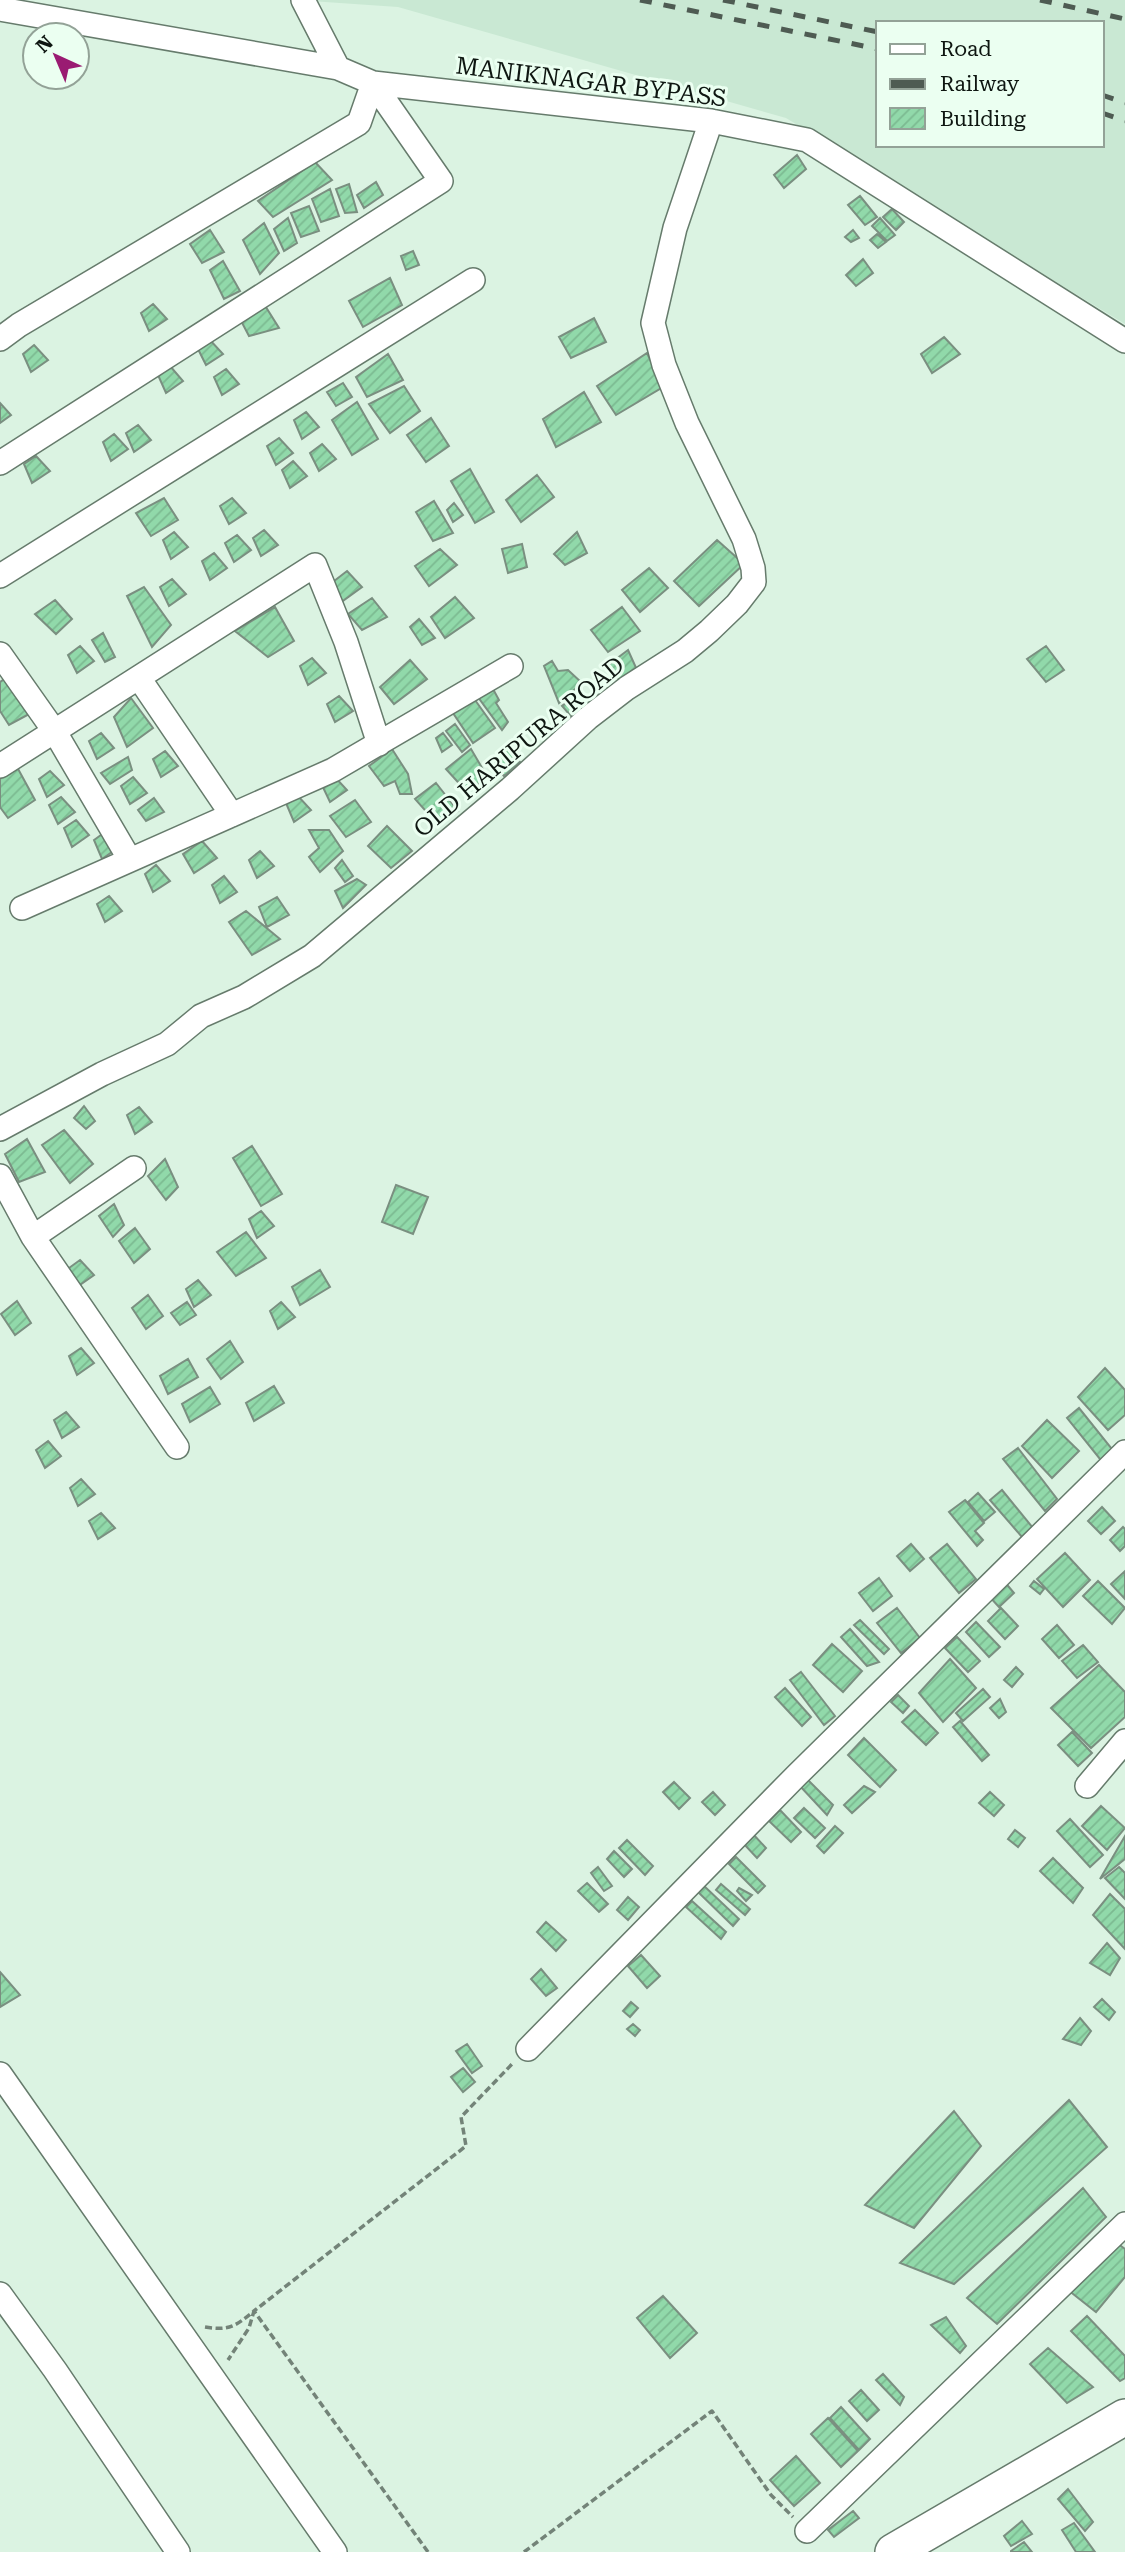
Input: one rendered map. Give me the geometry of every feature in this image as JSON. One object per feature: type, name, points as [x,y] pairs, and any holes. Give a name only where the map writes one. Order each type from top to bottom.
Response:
[{"type":"main road","points":[[892,2552],[1125,2417]]},
{"type":"street","points":[[303,0],[338,68]]},
{"type":"street","name":"MANIKNAGAR BYPASS","points":[[0,9],[338,68],[373,83],[711,121],[807,140],[1125,341]]},
{"type":"street","points":[[0,340],[19,326],[359,123],[373,83]]},
{"type":"street","points":[[0,463],[441,181],[373,83]]},
{"type":"street","name":"OLD HARIPURA ROAD","points":[[0,1129],[102,1074],[167,1044],[201,1016],[244,997],[312,956],[510,789],[588,718],[627,688],[685,651],[709,631],[737,604],[754,582],[753,568],[744,539],[687,423],[664,365],[653,323],[674,228],[711,121]]},
{"type":"street","points":[[0,576],[473,280]]},
{"type":"street","points":[[0,766],[315,565],[346,642],[379,744]]},
{"type":"street","points":[[0,654],[55,732],[130,860]]},
{"type":"street","points":[[22,908],[333,770],[511,666]]},
{"type":"street","points":[[139,678],[232,815]]},
{"type":"street","points":[[33,1237],[134,1168]]},
{"type":"street","points":[[0,1176],[33,1237],[177,1447]]},
{"type":"street","points":[[528,2049],[787,1785],[1125,1452]]},
{"type":"street","points":[[1087,1786],[1125,1741]]},
{"type":"street","points":[[0,2074],[335,2552]]},
{"type":"street","points":[[807,2531],[1125,2224]]},
{"type":"street","points":[[0,2294],[55,2370],[178,2552]]},
{"type":"path","points":[[176,2325],[187,2324],[223,2330],[239,2324],[466,2146],[461,2117],[528,2049]]},
{"type":"path","points":[[206,2369],[218,2369],[237,2350],[249,2328],[254,2311]]},
{"type":"path","points":[[254,2311],[428,2552]]},
{"type":"path","points":[[524,2552],[712,2411],[771,2496],[807,2531]]},
{"type":"shaded area","points":[[296,0],[1125,0],[1125,324],[786,118],[398,7]]},
{"type":"building","points":[[797,155],[806,169],[784,188],[774,175]]},
{"type":"building","points":[[315,162],[332,180],[273,217],[258,201]]},
{"type":"building","points":[[376,182],[383,195],[364,208],[357,195]]},
{"type":"building","points":[[349,184],[357,212],[345,213],[336,189]]},
{"type":"building","points":[[330,189],[339,216],[321,222],[312,199]]},
{"type":"building","points":[[860,196],[877,217],[865,225],[848,205]]},
{"type":"building","points":[[309,206],[319,231],[301,237],[291,213]]},
{"type":"building","points":[[892,209],[904,222],[896,230],[883,217]]},
{"type":"building","points":[[288,218],[297,243],[284,251],[274,229]]},
{"type":"building","points":[[880,218],[895,235],[887,241],[872,226]]},
{"type":"building","points":[[264,223],[279,253],[260,274],[243,240]]},
{"type":"building","points":[[210,230],[224,252],[202,263],[190,244]]},
{"type":"building","points":[[853,230],[859,238],[851,242],[845,237]]},
{"type":"building","points":[[877,234],[886,242],[878,248],[870,240]]},
{"type":"building","points":[[413,251],[419,265],[406,270],[401,256]]},
{"type":"building","points":[[863,259],[873,273],[856,286],[846,275]]},
{"type":"building","points":[[223,261],[240,291],[224,299],[210,270]]},
{"type":"building","points":[[390,278],[402,305],[363,327],[349,301]]},
{"type":"building","points":[[153,304],[167,319],[149,331],[141,313]]},
{"type":"building","points":[[264,304],[279,328],[249,336],[239,317]]},
{"type":"building","points":[[594,318],[606,342],[571,358],[559,337]]},
{"type":"building","points":[[944,337],[960,354],[932,373],[921,354]]},
{"type":"building","points":[[209,339],[223,354],[206,365],[197,347]]},
{"type":"building","points":[[34,345],[48,360],[31,372],[23,354]]},
{"type":"building","points":[[647,353],[663,387],[616,415],[597,386]]},
{"type":"building","points":[[388,354],[403,380],[367,397],[356,377]]},
{"type":"building","points":[[170,366],[183,381],[166,393],[158,375]]},
{"type":"building","points":[[226,369],[239,384],[222,395],[214,377]]},
{"type":"building","points":[[343,383],[352,397],[336,406],[327,392]]},
{"type":"building","points":[[404,386],[420,411],[390,433],[369,404]]},
{"type":"building","points":[[584,392],[601,422],[556,447],[543,419]]},
{"type":"building","points":[[357,402],[378,439],[352,455],[332,420]]},
{"type":"building","points":[[0,403],[11,415],[0,423]]},
{"type":"building","points":[[306,412],[319,427],[302,439],[294,420]]},
{"type":"building","points":[[431,418],[449,446],[426,462],[407,435]]},
{"type":"building","points":[[138,425],[151,440],[134,452],[126,433]]},
{"type":"building","points":[[114,434],[128,449],[111,461],[103,442]]},
{"type":"building","points":[[279,438],[293,453],[276,465],[267,446]]},
{"type":"building","points":[[322,444],[336,459],[319,471],[310,453]]},
{"type":"building","points":[[36,456],[50,471],[32,483],[24,464]]},
{"type":"building","points":[[293,461],[307,476],[290,488],[282,470]]},
{"type":"building","points":[[470,469],[494,512],[475,523],[451,481]]},
{"type":"building","points":[[537,475],[554,497],[521,522],[506,500]]},
{"type":"building","points":[[164,498],[178,520],[151,536],[136,513]]},
{"type":"building","points":[[232,498],[246,513],[229,524],[220,506]]},
{"type":"building","points":[[434,501],[453,533],[433,541],[416,512]]},
{"type":"building","points":[[454,503],[463,515],[453,522],[447,510]]},
{"type":"building","points":[[264,530],[278,545],[261,556],[253,538]]},
{"type":"building","points":[[174,532],[188,547],[171,559],[163,540]]},
{"type":"building","points":[[577,532],[587,553],[565,565],[554,554]]},
{"type":"building","points":[[237,535],[251,550],[234,562],[225,543]]},
{"type":"building","points":[[717,540],[744,564],[699,606],[674,581]]},
{"type":"building","points":[[522,544],[527,567],[508,573],[502,549]]},
{"type":"building","points":[[440,549],[457,565],[429,586],[415,566]]},
{"type":"building","points":[[214,553],[227,568],[210,580],[202,561]]},
{"type":"building","points":[[649,568],[668,588],[640,612],[622,590]]},
{"type":"building","points":[[347,571],[362,587],[340,603],[329,585]]},
{"type":"building","points":[[172,579],[186,594],[169,606],[160,587]]},
{"type":"building","points":[[144,587],[171,625],[152,647],[127,596]]},
{"type":"building","points":[[455,597],[474,618],[445,638],[431,617]]},
{"type":"building","points":[[372,598],[387,617],[362,630],[348,614]]},
{"type":"building","points":[[55,600],[72,619],[56,634],[35,614]]},
{"type":"building","points":[[275,607],[294,641],[268,657],[235,631]]},
{"type":"building","points":[[622,607],[640,631],[608,652],[591,630]]},
{"type":"building","points":[[419,619],[435,638],[422,645],[410,627]]},
{"type":"building","points":[[103,633],[115,657],[105,662],[92,640]]},
{"type":"building","points":[[80,646],[94,661],[77,673],[68,655]]},
{"type":"building","points":[[1046,646],[1064,670],[1046,682],[1027,659]]},
{"type":"building","points":[[628,650],[637,670],[621,682],[607,666]]},
{"type":"building","points":[[312,658],[326,673],[308,685],[300,666]]},
{"type":"building","points":[[410,660],[427,679],[394,704],[380,687]]},
{"type":"building","points":[[552,661],[558,671],[568,670],[582,683],[559,703],[544,666]]},
{"type":"building","points":[[9,676],[31,713],[9,725],[0,711],[0,682]]},
{"type":"building","points":[[493,689],[499,700],[496,703],[508,722],[502,730],[478,697]]},
{"type":"building","points":[[339,696],[353,711],[335,722],[327,704]]},
{"type":"building","points":[[575,696],[588,714],[577,723],[562,706]]},
{"type":"building","points":[[131,698],[153,728],[127,747],[114,717]]},
{"type":"building","points":[[475,700],[495,728],[473,743],[453,713]]},
{"type":"building","points":[[455,724],[470,745],[462,752],[446,731]]},
{"type":"building","points":[[101,733],[114,748],[97,759],[89,741]]},
{"type":"building","points":[[443,733],[452,745],[442,752],[436,738]]},
{"type":"building","points":[[506,748],[520,762],[504,776],[493,763]]},
{"type":"building","points":[[392,749],[408,774],[412,794],[400,794],[395,781],[384,786],[369,766]]},
{"type":"building","points":[[471,749],[488,778],[466,791],[446,769]]},
{"type":"building","points":[[165,751],[178,766],[161,777],[153,759]]},
{"type":"building","points":[[128,757],[132,770],[110,784],[101,773]]},
{"type":"building","points":[[17,767],[35,800],[8,818],[0,807],[0,779]]},
{"type":"building","points":[[50,771],[64,785],[47,797],[39,779]]},
{"type":"building","points":[[333,775],[347,790],[330,802],[321,783]]},
{"type":"building","points":[[133,777],[147,793],[130,804],[121,786]]},
{"type":"building","points":[[436,783],[458,811],[439,826],[415,799]]},
{"type":"building","points":[[297,795],[311,810],[294,822],[286,803]]},
{"type":"building","points":[[61,797],[75,812],[58,824],[49,805]]},
{"type":"building","points":[[154,798],[164,812],[146,821],[138,810]]},
{"type":"building","points":[[355,800],[371,822],[346,837],[330,816]]},
{"type":"building","points":[[76,820],[89,835],[72,847],[64,828]]},
{"type":"building","points":[[387,826],[412,851],[391,868],[368,846]]},
{"type":"building","points":[[309,830],[329,830],[343,851],[320,872],[309,857],[319,848]]},
{"type":"building","points":[[105,832],[119,847],[102,859],[94,840]]},
{"type":"building","points":[[202,841],[217,858],[194,873],[183,854]]},
{"type":"building","points":[[260,851],[274,866],[257,878],[249,860]]},
{"type":"building","points":[[342,860],[353,876],[345,882],[335,868]]},
{"type":"building","points":[[156,865],[170,881],[153,892],[145,874]]},
{"type":"building","points":[[224,876],[237,892],[220,903],[212,885]]},
{"type":"building","points":[[357,879],[366,885],[343,908],[335,891]]},
{"type":"building","points":[[109,896],[122,911],[105,922],[97,904]]},
{"type":"building","points":[[277,897],[289,915],[267,927],[259,907]]},
{"type":"building","points":[[246,911],[280,939],[252,955],[229,922]]},
{"type":"building","points":[[84,1106],[95,1121],[86,1129],[74,1118]]},
{"type":"building","points":[[139,1107],[152,1122],[135,1134],[127,1115]]},
{"type":"building","points":[[64,1130],[93,1164],[70,1183],[42,1145]]},
{"type":"building","points":[[27,1139],[45,1172],[19,1182],[5,1154]]},
{"type":"building","points":[[252,1146],[282,1194],[261,1206],[233,1158]]},
{"type":"building","points":[[165,1159],[178,1187],[166,1200],[148,1176]]},
{"type":"building","points":[[396,1185],[428,1197],[413,1234],[382,1222]]},
{"type":"building","points":[[114,1204],[124,1225],[113,1237],[99,1216]]},
{"type":"building","points":[[261,1211],[274,1226],[257,1238],[249,1219]]},
{"type":"building","points":[[135,1228],[150,1249],[134,1263],[119,1241]]},
{"type":"building","points":[[246,1232],[266,1258],[236,1276],[217,1252]]},
{"type":"building","points":[[80,1260],[94,1275],[77,1287],[69,1268]]},
{"type":"building","points":[[320,1270],[330,1287],[300,1305],[292,1287]]},
{"type":"building","points":[[198,1280],[211,1295],[194,1307],[186,1289]]},
{"type":"building","points":[[148,1295],[163,1316],[146,1329],[132,1308]]},
{"type":"building","points":[[17,1301],[31,1323],[15,1335],[1,1314]]},
{"type":"building","points":[[187,1302],[196,1315],[180,1325],[171,1313]]},
{"type":"building","points":[[281,1302],[295,1317],[278,1329],[270,1311]]},
{"type":"building","points":[[230,1341],[243,1362],[221,1379],[207,1359]]},
{"type":"building","points":[[81,1348],[94,1363],[77,1375],[69,1356]]},
{"type":"building","points":[[188,1359],[198,1377],[168,1394],[160,1376]]},
{"type":"building","points":[[1105,1368],[1125,1390],[1125,1415],[1108,1430],[1078,1397]]},
{"type":"building","points":[[274,1386],[284,1403],[254,1421],[246,1403]]},
{"type":"building","points":[[210,1387],[220,1404],[190,1422],[182,1404]]},
{"type":"building","points":[[1079,1408],[1116,1454],[1104,1464],[1067,1418]]},
{"type":"building","points":[[66,1412],[79,1427],[62,1438],[54,1420]]},
{"type":"building","points":[[1047,1420],[1079,1451],[1052,1478],[1022,1446]]},
{"type":"building","points":[[48,1441],[61,1456],[45,1468],[36,1450]]},
{"type":"building","points":[[1018,1448],[1057,1499],[1045,1511],[1003,1459]]},
{"type":"building","points":[[81,1479],[95,1494],[78,1506],[70,1488]]},
{"type":"building","points":[[1002,1490],[1033,1528],[1022,1537],[990,1500]]},
{"type":"building","points":[[978,1493],[995,1512],[984,1521],[968,1502]]},
{"type":"building","points":[[965,1500],[984,1523],[975,1531],[983,1540],[977,1546],[949,1512]]},
{"type":"building","points":[[1102,1507],[1115,1521],[1101,1534],[1088,1521]]},
{"type":"building","points":[[101,1513],[115,1528],[98,1539],[89,1521]]},
{"type":"building","points":[[1123,1527],[1125,1546],[1120,1551],[1110,1540]]},
{"type":"building","points":[[911,1544],[924,1559],[910,1571],[897,1556]]},
{"type":"building","points":[[947,1544],[976,1579],[959,1593],[930,1558]]},
{"type":"building","points":[[1065,1553],[1090,1580],[1063,1607],[1037,1579]]},
{"type":"building","points":[[1125,1571],[1125,1599],[1111,1584]]},
{"type":"building","points":[[879,1578],[892,1596],[873,1611],[859,1593]]},
{"type":"building","points":[[1003,1580],[1014,1593],[999,1607],[988,1595]]},
{"type":"building","points":[[1034,1581],[1044,1589],[1040,1594],[1030,1586]]},
{"type":"building","points":[[1098,1581],[1125,1608],[1112,1624],[1083,1596]]},
{"type":"building","points":[[897,1608],[920,1638],[901,1653],[877,1623]]},
{"type":"building","points":[[1001,1608],[1018,1626],[1005,1639],[988,1621]]},
{"type":"building","points":[[860,1620],[889,1649],[884,1654],[854,1625]]},
{"type":"building","points":[[976,1622],[1000,1647],[989,1657],[966,1632]]},
{"type":"building","points":[[1057,1625],[1074,1645],[1059,1658],[1042,1639]]},
{"type":"building","points":[[850,1629],[879,1662],[867,1666],[841,1637]]},
{"type":"building","points":[[957,1637],[980,1661],[968,1672],[945,1648]]},
{"type":"building","points":[[832,1644],[862,1671],[843,1692],[813,1665]]},
{"type":"building","points":[[1083,1645],[1098,1662],[1077,1678],[1062,1661]]},
{"type":"building","points":[[950,1659],[976,1688],[943,1722],[919,1693]]},
{"type":"building","points":[[1099,1665],[1125,1692],[1125,1717],[1091,1748],[1051,1708]]},
{"type":"building","points":[[1016,1667],[1023,1674],[1012,1687],[1004,1680]]},
{"type":"building","points":[[801,1672],[835,1716],[824,1725],[790,1680]]},
{"type":"building","points":[[785,1688],[811,1717],[802,1726],[775,1697]]},
{"type":"building","points":[[983,1689],[990,1697],[963,1721],[956,1713]]},
{"type":"building","points":[[898,1695],[909,1706],[903,1713],[891,1702]]},
{"type":"building","points":[[1000,1699],[1006,1712],[999,1718],[990,1708]]},
{"type":"building","points":[[915,1710],[938,1733],[926,1745],[902,1722]]},
{"type":"building","points":[[960,1721],[989,1755],[982,1761],[953,1727]]},
{"type":"building","points":[[1072,1732],[1092,1753],[1078,1766],[1058,1745]]},
{"type":"building","points":[[864,1738],[896,1770],[880,1787],[848,1755]]},
{"type":"building","points":[[806,1778],[833,1805],[827,1815],[799,1785]]},
{"type":"building","points":[[674,1782],[690,1798],[679,1809],[663,1792]]},
{"type":"building","points":[[864,1786],[875,1792],[852,1813],[844,1805]]},
{"type":"building","points":[[713,1792],[725,1805],[715,1815],[702,1802]]},
{"type":"building","points":[[990,1792],[1004,1805],[994,1816],[979,1803]]},
{"type":"building","points":[[1101,1806],[1125,1828],[1107,1850],[1082,1826]]},
{"type":"building","points":[[804,1808],[825,1828],[815,1838],[794,1818]]},
{"type":"building","points":[[780,1810],[801,1832],[791,1842],[769,1821]]},
{"type":"building","points":[[1070,1819],[1103,1855],[1090,1867],[1057,1831]]},
{"type":"building","points":[[835,1826],[843,1833],[824,1853],[817,1846]]},
{"type":"building","points":[[1015,1830],[1025,1838],[1018,1847],[1008,1839]]},
{"type":"building","points":[[752,1833],[766,1848],[757,1858],[743,1843]]},
{"type":"building","points":[[1125,1836],[1125,1859],[1100,1879]]},
{"type":"building","points":[[627,1840],[653,1866],[645,1875],[619,1848]]},
{"type":"building","points":[[614,1851],[632,1869],[624,1877],[607,1859]]},
{"type":"building","points":[[736,1857],[765,1886],[758,1893],[729,1864]]},
{"type":"building","points":[[1053,1858],[1083,1888],[1073,1903],[1040,1871]]},
{"type":"building","points":[[598,1867],[612,1886],[604,1891],[591,1873]]},
{"type":"building","points":[[1119,1867],[1125,1873],[1125,1899],[1105,1878]]},
{"type":"building","points":[[587,1883],[608,1904],[599,1912],[578,1891]]},
{"type":"building","points":[[721,1884],[750,1909],[745,1915],[716,1890]]},
{"type":"building","points":[[703,1885],[739,1919],[733,1926],[697,1891]]},
{"type":"building","points":[[739,1888],[752,1895],[746,1901],[737,1891]]},
{"type":"building","points":[[1110,1894],[1125,1909],[1125,1949],[1093,1915]]},
{"type":"building","points":[[628,1897],[639,1907],[628,1920],[617,1910]]},
{"type":"building","points":[[692,1901],[726,1932],[721,1939],[686,1907]]},
{"type":"building","points":[[546,1922],[566,1940],[556,1951],[537,1932]]},
{"type":"building","points":[[1107,1943],[1120,1958],[1110,1975],[1090,1963]]},
{"type":"building","points":[[641,1955],[660,1976],[647,1988],[628,1966]]},
{"type":"building","points":[[541,1969],[557,1988],[546,1996],[531,1979]]},
{"type":"building","points":[[0,1972],[20,1995],[0,2007]]},
{"type":"building","points":[[1102,1999],[1115,2012],[1109,2020],[1094,2007]]},
{"type":"building","points":[[631,2002],[638,2008],[630,2017],[623,2011]]},
{"type":"building","points":[[1080,2018],[1091,2031],[1081,2045],[1063,2039]]},
{"type":"building","points":[[633,2024],[640,2030],[635,2036],[627,2029]]},
{"type":"building","points":[[467,2044],[482,2066],[472,2073],[456,2051]]},
{"type":"building","points":[[463,2068],[475,2082],[463,2092],[451,2077]]},
{"type":"building","points":[[1069,2100],[1107,2147],[954,2284],[900,2263]]},
{"type":"building","points":[[954,2111],[981,2146],[914,2228],[865,2205]]},
{"type":"building","points":[[1083,2188],[1106,2217],[997,2324],[967,2298]]},
{"type":"building","points":[[1117,2243],[1125,2249],[1125,2277],[1096,2312],[1068,2290]]},
{"type":"building","points":[[663,2296],[697,2333],[670,2358],[637,2318]]},
{"type":"building","points":[[1087,2316],[1125,2356],[1125,2378],[1120,2381],[1071,2331]]},
{"type":"building","points":[[946,2317],[966,2346],[960,2353],[931,2325]]},
{"type":"building","points":[[1048,2348],[1093,2387],[1067,2403],[1030,2364]]},
{"type":"building","points":[[883,2374],[904,2397],[900,2405],[876,2380]]},
{"type":"building","points":[[861,2390],[879,2410],[867,2421],[849,2401]]},
{"type":"building","points":[[841,2407],[870,2439],[859,2450],[830,2418]]},
{"type":"building","points":[[828,2418],[858,2451],[841,2467],[811,2434]]},
{"type":"building","points":[[796,2456],[820,2483],[794,2506],[770,2480]]},
{"type":"building","points":[[1068,2489],[1093,2522],[1085,2531],[1058,2499]]},
{"type":"building","points":[[853,2511],[859,2518],[834,2537],[828,2530]]},
{"type":"building","points":[[1022,2521],[1032,2534],[1011,2546],[1004,2536]]},
{"type":"building","points":[[1074,2523],[1095,2552],[1076,2552],[1062,2530]]},
{"type":"building","points":[[1024,2542],[1032,2552],[1011,2552],[1011,2551]]},
{"type":"railway","points":[[640,0],[876,49]]},
{"type":"railway","points":[[723,0],[876,32]]},
{"type":"railway","points":[[1040,0],[1125,19]]},
{"type":"railway","points":[[1104,96],[1125,103]]},
{"type":"railway","points":[[1104,114],[1125,121]]}]
